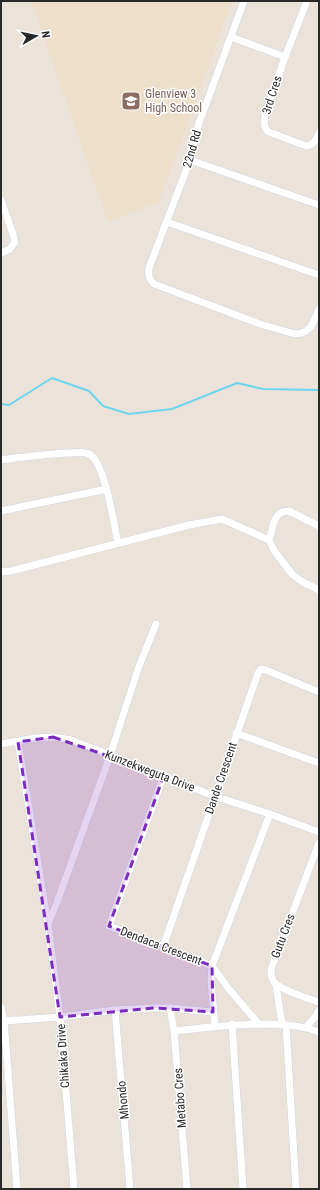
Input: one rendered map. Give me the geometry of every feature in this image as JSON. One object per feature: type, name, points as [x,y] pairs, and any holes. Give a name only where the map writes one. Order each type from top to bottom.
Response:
[{"type":"street","name":"22nd Rd","points":[[244,1],[198,126],[190,160],[148,274],[154,284],[260,324],[295,334],[301,334],[308,331],[319,309]]},
{"type":"street","name":"3rd Cres","points":[[307,1],[265,115],[264,127],[270,132],[306,146],[314,143],[319,133]]},
{"type":"street","points":[[231,37],[285,58]]},
{"type":"street","points":[[190,160],[319,205]]},
{"type":"street","points":[[1,200],[15,242],[10,249],[1,253]]},
{"type":"street","points":[[167,222],[319,275]]},
{"type":"street","points":[[1,460],[40,454],[82,453],[90,455],[97,464],[107,489],[118,543]]},
{"type":"street","points":[[1,512],[107,489]]},
{"type":"street","points":[[269,540],[276,516],[285,511],[289,511],[319,526]]},
{"type":"street","points":[[1,572],[11,571],[189,525],[222,519],[269,540],[275,552],[292,574],[301,581],[319,590]]},
{"type":"street","points":[[48,924],[110,756],[138,669],[156,624]]},
{"type":"street","name":"Dande Crescent","points":[[163,947],[214,796],[258,673],[261,670],[266,670],[319,692]]},
{"type":"street","points":[[236,733],[319,763]]},
{"type":"street","name":"Kunzekweguta Drive","points":[[1,744],[36,738],[53,737],[71,740],[110,756],[164,775],[214,796],[319,832]]},
{"type":"street","name":"Chikaka Drive","points":[[18,742],[48,924],[60,1017],[74,1189]]},
{"type":"street","name":"Dendaca Crescent","points":[[164,775],[109,926],[212,966],[270,814]]},
{"type":"street","name":"Gutu Cres","points":[[296,1189],[284,1025],[276,985],[271,978],[271,968],[319,843]]},
{"type":"street","points":[[212,966],[211,981],[214,1026]]},
{"type":"street","points":[[212,966],[228,988],[259,1024]]},
{"type":"street","points":[[276,985],[319,1002]]},
{"type":"street","points":[[1,1007],[4,1020],[17,1189]]},
{"type":"street","points":[[4,1020],[60,1017],[115,1010],[170,1008],[213,1012]]},
{"type":"street","name":"Metabo Cres","points":[[170,1008],[174,1031],[187,1189]]},
{"type":"street","name":"Mhondo","points":[[115,1010],[130,1189]]},
{"type":"street","points":[[306,1027],[316,1016],[319,1010]]},
{"type":"street","points":[[232,1024],[243,1189]]},
{"type":"street","points":[[174,1031],[232,1024],[259,1024],[306,1027],[319,1032]]},
{"type":"highlighted area","points":[[53,737],[164,775],[109,926],[212,966],[213,1012],[154,1008],[60,1017],[18,742]]},
{"type":"shaded area","name":"Glenview 3 High School","points":[[31,1],[232,1],[159,202],[108,222]]},
{"type":"waterway","points":[[1,404],[9,405],[52,378],[89,391],[103,406],[129,414],[172,409],[237,383],[263,389],[319,390]]},
{"type":"place","name":"Glenview 3 High School","points":[[131,101]]}]
